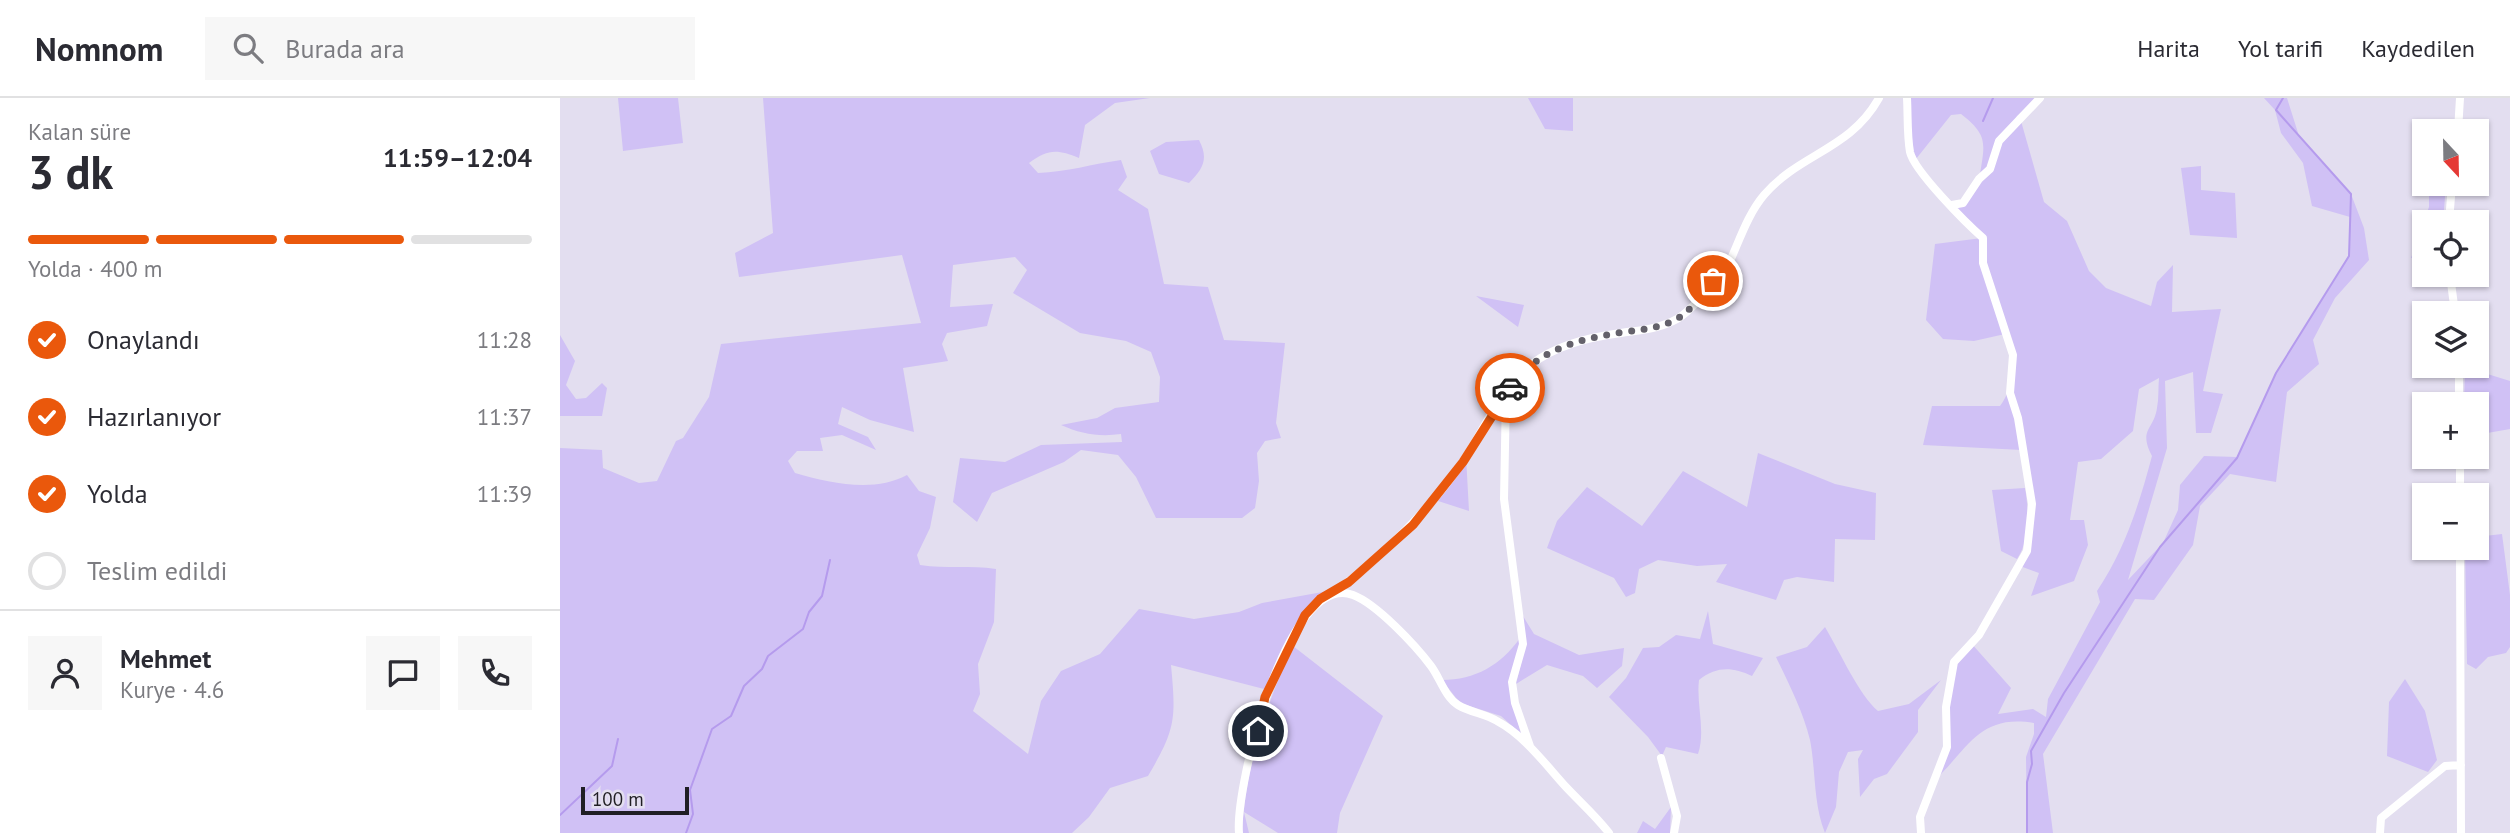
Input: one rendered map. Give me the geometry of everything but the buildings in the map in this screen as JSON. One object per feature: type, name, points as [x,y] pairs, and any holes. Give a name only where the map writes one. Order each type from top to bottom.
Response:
[{"type":"street","points":[[1239,833],[1246,780],[1265,697],[1305,615],[1320,599],[1333,594],[1413,525],[1463,462],[1506,394],[1531,364],[1582,340],[1652,329],[1678,319],[1728,264],[1738,238],[1762,197],[1786,173],[1851,135],[1867,119],[1879,98]]},
{"type":"street","points":[[1906,98],[1910,155],[1921,173],[1952,205],[1958,216],[1983,239],[1983,263],[2013,355],[2010,393],[2018,418],[2032,504],[2027,551],[1979,635],[1954,662],[1946,707],[1947,747],[1920,817],[1921,833]]},
{"type":"street","points":[[1952,205],[1963,203],[1979,179],[1990,169],[1999,141],[2039,98]]},
{"type":"street","points":[[2459,119],[2460,98]]},
{"type":"street","points":[[1506,394],[1504,499],[1523,645],[1512,682],[1515,703],[1532,749]]},
{"type":"street","points":[[2460,560],[2461,833]]},
{"type":"street","points":[[1333,594],[1351,594],[1364,602],[1424,658],[1458,706],[1499,721],[1532,749],[1609,833]]},
{"type":"street","points":[[1661,758],[1677,816],[1674,833]]},
{"type":"street","points":[[2380,833],[2381,818],[2445,766],[2461,765]]},
{"type":"shaded area","points":[[618,98],[678,98],[683,143],[623,151]]},
{"type":"shaded area","points":[[763,98],[1150,98],[1115,103],[1085,125],[1079,158],[1053,152],[1029,163],[1038,173],[1121,160],[1127,177],[1118,190],[1148,209],[1164,284],[1208,287],[1224,340],[1285,343],[1276,423],[1281,438],[1265,441],[1257,453],[1259,481],[1255,508],[1242,518],[1156,518],[1136,477],[1118,455],[1081,450],[1064,462],[992,493],[977,522],[953,502],[960,458],[1005,462],[1041,445],[1122,442],[1121,434],[1090,434],[1061,425],[1097,418],[1115,408],[1159,402],[1160,377],[1151,352],[1126,341],[1080,333],[1013,293],[1027,270],[1015,257],[953,265],[950,307],[993,304],[987,326],[947,333],[942,344],[948,361],[903,368],[914,432],[870,420],[842,407],[838,424],[868,437],[876,450],[842,435],[820,438],[823,451],[797,451],[788,461],[795,473],[852,484],[880,484],[907,475],[919,491],[936,497],[930,528],[917,555],[920,565],[996,569],[994,622],[978,664],[980,694],[973,711],[1028,754],[1041,701],[1061,671],[1100,654],[1139,609],[1194,619],[1239,612],[1262,603],[1328,591],[1302,614],[1264,689],[1171,665],[1172,723],[1164,746],[1148,776],[1110,788],[1089,817],[1072,833],[560,833],[560,448],[602,450],[603,468],[639,483],[657,481],[676,441],[683,438],[709,397],[721,344],[921,323],[902,255],[739,277],[735,253],[773,233]]},
{"type":"shaded area","points":[[1528,98],[1573,98],[1573,131],[1545,129]]},
{"type":"shaded area","points":[[1909,98],[2036,98],[2017,116],[1988,168],[1980,174],[1982,140],[1976,128],[1961,114],[1951,115],[1916,159],[1912,154]]},
{"type":"shaded area","points":[[2264,98],[2287,98],[2299,136],[2351,194],[2364,228],[2369,260],[2335,298],[2313,340],[2319,364],[2287,392],[2276,482],[2230,474],[2200,506],[2193,545],[2154,600],[2135,599],[2043,754],[2053,833],[2027,833],[2026,757],[2034,734],[2034,723],[2015,722],[1987,729],[1976,736],[1933,782],[1947,746],[1948,692],[1953,669],[1971,643],[2011,688],[1998,714],[2033,709],[2046,717],[2048,699],[2100,602],[2097,591],[2116,559],[2136,509],[2152,456],[2146,440],[2157,408],[2159,378],[2139,389],[2133,431],[2101,459],[2078,462],[2070,520],[2084,520],[2088,545],[2074,581],[2031,596],[2039,573],[2020,566],[2035,501],[2022,450],[1923,445],[1932,406],[2000,406],[2009,389],[2012,371],[2005,334],[1974,341],[1943,339],[1926,320],[1935,244],[1982,238],[1955,206],[1964,205],[2002,142],[2021,121],[2044,202],[2067,221],[2089,271],[2106,288],[2151,306],[2157,282],[2173,265],[2172,312],[2221,309],[2203,391],[2223,394],[2211,433],[2196,433],[2193,372],[2165,381],[2167,448],[2128,580],[2163,543],[2178,510],[2180,485],[2204,456],[2237,457],[2276,373],[2349,256],[2350,217],[2312,206],[2303,163],[2281,133],[2275,110]]},
{"type":"shaded area","points":[[1199,140],[1204,153],[1203,163],[1189,183],[1159,174],[1150,151],[1166,142]]},
{"type":"shaded area","points":[[2201,166],[2201,190],[2235,193],[2237,238],[2190,235],[2181,168]]},
{"type":"shaded area","points":[[2429,196],[2445,196],[2444,210],[2428,210]]},
{"type":"shaded area","points":[[1476,296],[1524,305],[1518,327]]},
{"type":"shaded area","points":[[560,335],[575,361],[566,385],[576,399],[586,398],[602,383],[607,388],[602,416],[560,416]]},
{"type":"shaded area","points":[[2489,374],[2510,381],[2510,429],[2489,433],[2489,392],[2464,392],[2465,378],[2489,378]]},
{"type":"shaded area","points":[[1758,453],[1835,484],[1876,493],[1875,540],[1835,539],[1834,582],[1797,577],[1784,580],[1776,600],[1716,582],[1727,564],[1697,566],[1658,560],[1639,569],[1635,593],[1626,597],[1614,578],[1547,548],[1557,521],[1587,487],[1642,526],[1683,471],[1747,507]]},
{"type":"shaded area","points":[[1466,456],[1469,511],[1432,499]]},
{"type":"shaded area","points":[[2025,488],[2027,525],[2024,543],[2017,559],[2001,551],[1992,490]]},
{"type":"shaded area","points":[[2502,534],[2510,595],[2510,647],[2506,653],[2488,657],[2476,669],[2467,664],[2465,560],[2489,560],[2489,536]]},
{"type":"shaded area","points":[[1708,611],[1713,644],[1763,658],[1752,676],[1725,669],[1712,672],[1699,680],[1701,736],[1698,754],[1666,747],[1662,756],[1648,737],[1609,697],[1626,678],[1643,648],[1659,647],[1676,635],[1700,639]]},
{"type":"shaded area","points":[[1523,616],[1534,634],[1579,655],[1624,648],[1622,666],[1597,688],[1583,676],[1547,665],[1516,684],[1526,644]]},
{"type":"shaded area","points":[[1825,627],[1857,684],[1878,711],[1909,704],[1941,680],[1918,710],[1918,732],[1887,774],[1874,779],[1860,797],[1858,759],[1863,750],[1848,752],[1839,772],[1836,807],[1825,833],[1818,810],[1807,729],[1776,657],[1807,647]]},
{"type":"shaded area","points":[[1520,638],[1513,704],[1521,734],[1501,716],[1460,703],[1442,680],[1465,677],[1486,669],[1513,648]]},
{"type":"shaded area","points":[[1293,646],[1383,716],[1340,813],[1337,833],[1278,833],[1244,812],[1249,833],[1242,833],[1244,809],[1247,785],[1258,737]]},
{"type":"shaded area","points":[[2405,679],[2425,711],[2437,760],[2428,772],[2387,756],[2389,702]]},
{"type":"shaded area","points":[[1671,807],[1670,833],[1637,833],[1643,821],[1655,829]]},
{"type":"waterway","points":[[1983,121],[1993,98]]},
{"type":"waterway","points":[[2027,833],[2027,782],[2032,764],[2031,751],[2064,693],[2160,547],[2237,458],[2276,373],[2349,256],[2351,194],[2276,110],[2283,98]]},
{"type":"waterway","points":[[686,833],[693,814],[690,790],[712,729],[731,716],[744,686],[762,669],[768,656],[803,629],[809,612],[822,596],[830,560]]},
{"type":"waterway","points":[[560,815],[612,766],[618,739]]},
{"type":"way so far","points":[[1510,388],[1531,364],[1556,350],[1582,340],[1652,329],[1678,319],[1713,281]]},
{"type":"route","points":[[1258,731],[1265,697],[1305,615],[1320,599],[1333,594],[1349,582],[1413,525],[1463,462],[1510,388]]}]
